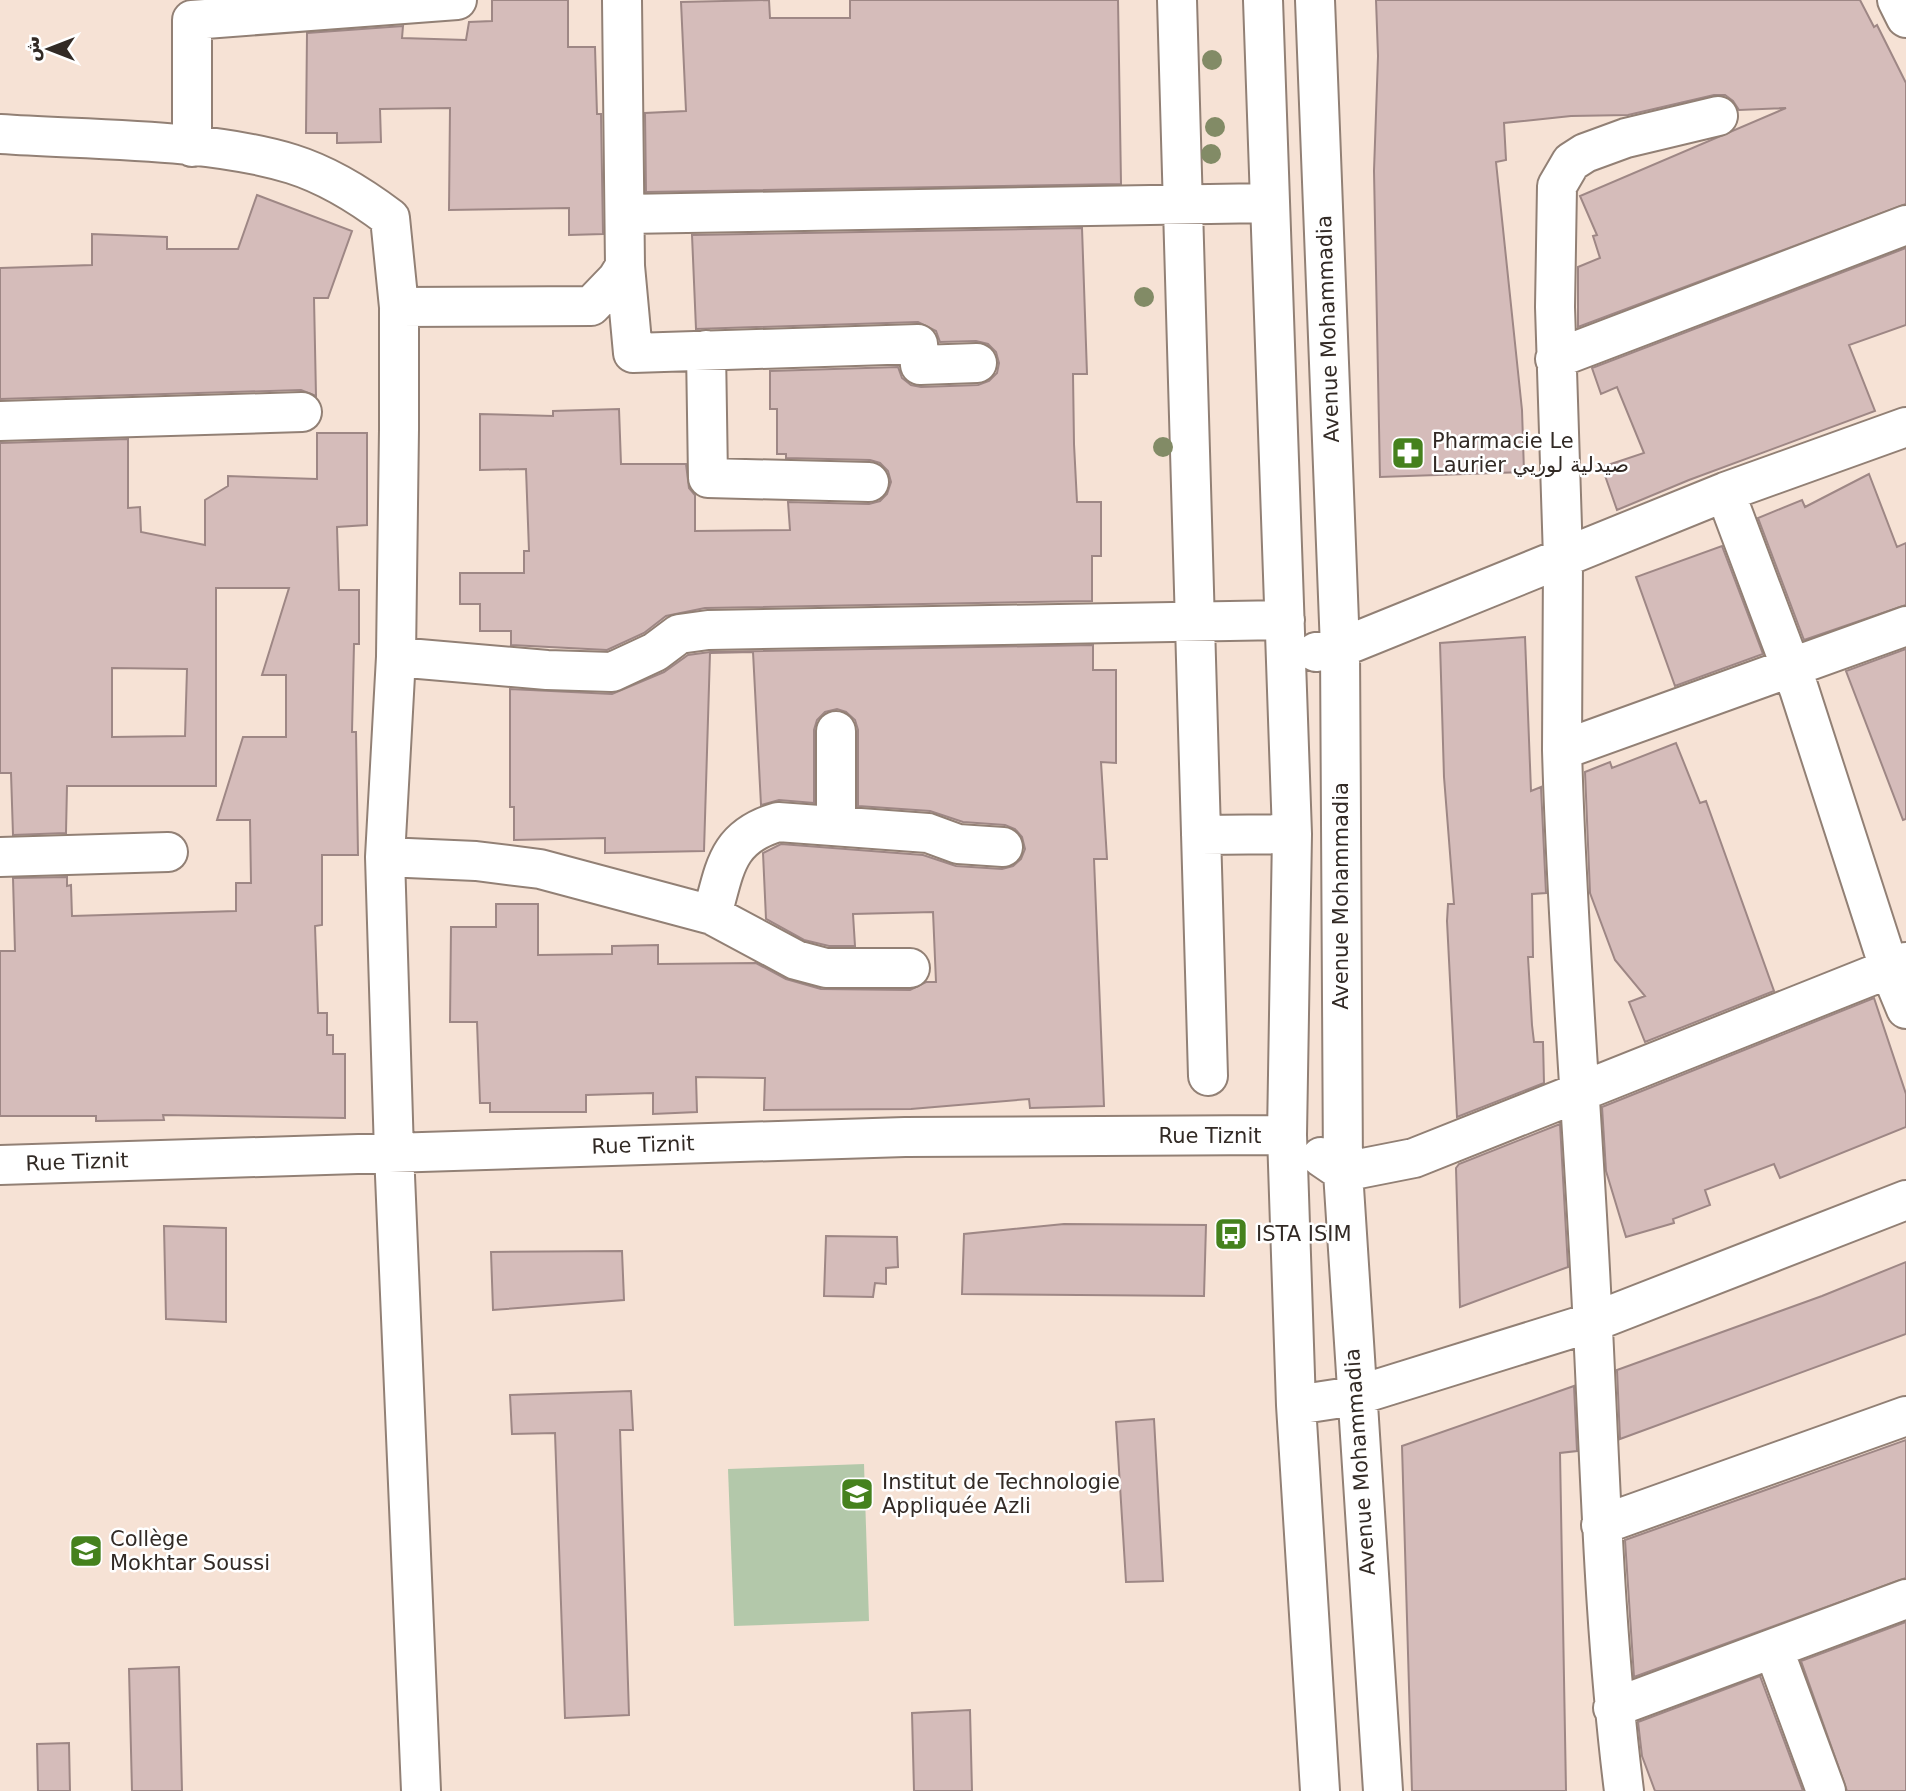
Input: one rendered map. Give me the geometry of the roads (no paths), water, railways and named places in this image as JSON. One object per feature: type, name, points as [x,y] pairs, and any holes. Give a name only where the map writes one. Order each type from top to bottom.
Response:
[{"type":"street","points":[[192,147],[192,20],[457,0]]},
{"type":"street","points":[[622,0],[625,266],[633,353],[918,344],[920,365],[977,363]]},
{"type":"street","points":[[1177,0],[1208,1076]]},
{"type":"street","points":[[1263,0],[1292,834],[1287,1135],[1296,1405],[1320,1791]]},
{"type":"street","name":"Avenue Mohammadia","points":[[1315,0],[1340,648],[1343,1172],[1355,1396],[1382,1791]]},
{"type":"street","points":[[1897,0],[1906,18]]},
{"type":"street","points":[[1624,1791],[1614,1708],[1601,1525],[1581,1091],[1566,885],[1562,750],[1563,558],[1555,359],[1557,186],[1571,162],[1585,153],[1626,138],[1718,117]]},
{"type":"street","points":[[0,134],[192,147],[293,164],[357,194],[390,218],[399,307],[396,657],[386,857],[394,1152],[421,1791]]},
{"type":"street","points":[[625,214],[1269,203]]},
{"type":"street","points":[[1555,359],[1906,225]]},
{"type":"street","points":[[399,307],[591,306],[617,279],[625,266]]},
{"type":"street","points":[[706,350],[708,478],[869,482]]},
{"type":"street","points":[[0,421],[302,412]]},
{"type":"street","points":[[396,657],[547,670],[612,672],[655,652],[680,634],[708,631],[1195,620],[1340,648],[1725,492],[1906,427]]},
{"type":"street","points":[[1725,492],[1792,669],[1898,965],[1906,1009]]},
{"type":"street","points":[[1562,750],[1906,626]]},
{"type":"street","points":[[836,731],[836,825]]},
{"type":"street","points":[[712,915],[728,860],[740,840],[756,828],[778,822],[928,833],[958,844],[1003,846]]},
{"type":"street","points":[[1201,835],[1292,834]]},
{"type":"street","points":[[0,857],[168,852]]},
{"type":"street","points":[[386,857],[476,861],[540,869],[712,915],[796,960],[827,968],[910,968]]},
{"type":"street","points":[[1287,1135],[1343,1172],[1414,1157],[1898,965]]},
{"type":"street","name":"Rue Tiznit","points":[[0,1165],[905,1137],[1287,1135]]},
{"type":"street","points":[[1296,1405],[1355,1396],[1593,1322],[1906,1200]]},
{"type":"street","points":[[1601,1525],[1906,1416]]},
{"type":"street","points":[[1614,1708],[1906,1599]]},
{"type":"street","points":[[1774,1650],[1826,1791]]},
{"type":"place","name":"Pharmacie Le Laurier صيدلية لوريي","points":[[1408,453]]},
{"type":"place","name":"ISTA ISIM","points":[[1231,1234]]},
{"type":"place","name":"Institut de Technologie Appliquée Azli","points":[[857,1494]]},
{"type":"place","name":"Collège Mokhtar Soussi","points":[[86,1551]]}]
